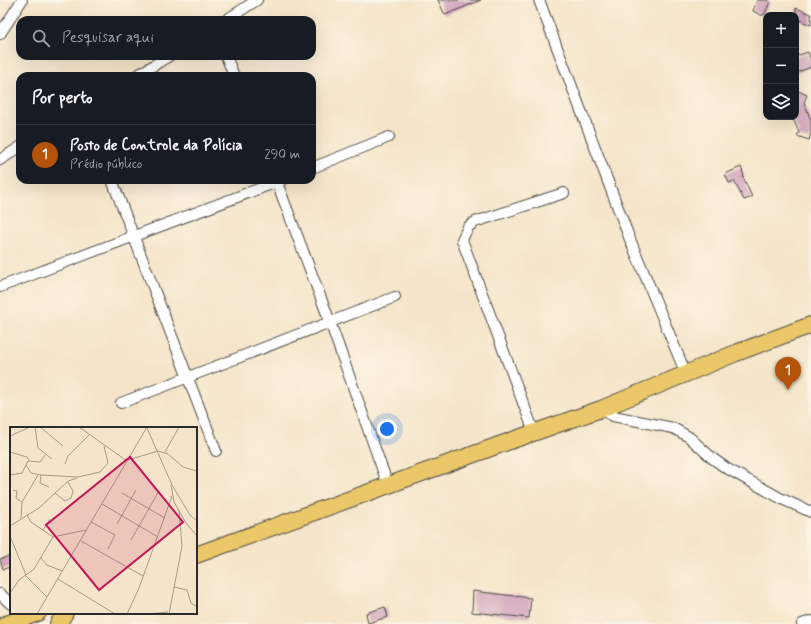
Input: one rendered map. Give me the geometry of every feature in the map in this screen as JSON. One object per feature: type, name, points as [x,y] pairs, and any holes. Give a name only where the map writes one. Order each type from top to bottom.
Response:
[{"type":"main road","points":[[197,555],[601,409],[736,353],[811,325]]},
{"type":"main road","points":[[58,624],[64,614]]},
{"type":"street","points":[[0,34],[22,0]]},
{"type":"street","points":[[232,16],[257,0]]},
{"type":"street","points":[[539,0],[629,237],[686,374]]},
{"type":"street","points":[[143,72],[162,60]]},
{"type":"street","points":[[228,60],[232,72]]},
{"type":"street","points":[[316,166],[389,137]]},
{"type":"street","points":[[0,160],[16,150]]},
{"type":"street","points":[[114,184],[216,451]]},
{"type":"street","points":[[0,287],[270,184]]},
{"type":"street","points":[[279,184],[388,485]]},
{"type":"street","points":[[534,432],[462,240],[468,227],[475,222],[564,193]]},
{"type":"street","points":[[120,403],[395,297]]},
{"type":"street","points":[[601,409],[613,416],[673,428],[689,437],[712,458],[726,468],[782,499],[811,512]]},
{"type":"street","points":[[0,594],[10,603]]},
{"type":"street","points":[[802,624],[811,621]]},
{"type":"building","points":[[438,0],[481,0],[445,15]]},
{"type":"building","points":[[757,0],[767,0],[770,2],[765,12],[763,12],[763,15],[753,11]]},
{"type":"building","points":[[796,8],[811,14],[811,25],[799,20],[799,12],[796,12]]},
{"type":"building","points":[[808,52],[811,60],[811,67],[799,72],[799,55]]},
{"type":"building","points":[[799,91],[807,95],[804,102],[811,118],[811,133],[809,140],[797,136],[799,132],[793,120],[799,120]]},
{"type":"building","points":[[741,167],[743,177],[752,197],[744,200],[734,181],[729,183],[725,174]]},
{"type":"building","points":[[10,556],[10,567],[3,569],[0,559]]},
{"type":"building","points":[[473,591],[531,598],[529,618],[472,612]]},
{"type":"building","points":[[385,607],[388,617],[368,623],[366,613]]},
{"type":"place","name":"Posto de Controle da Polícia","points":[[788,390]]}]
